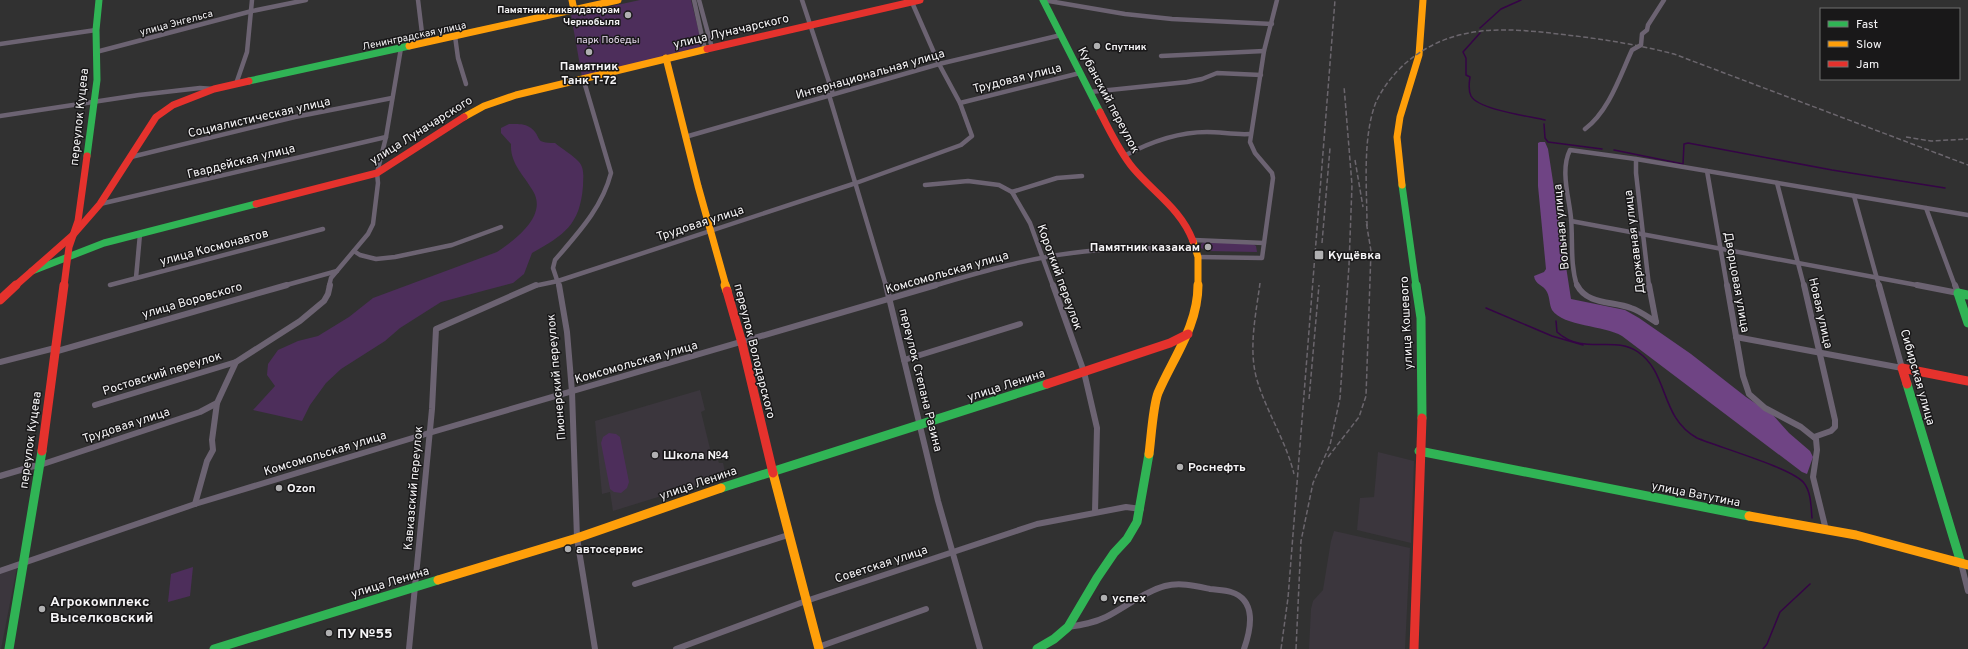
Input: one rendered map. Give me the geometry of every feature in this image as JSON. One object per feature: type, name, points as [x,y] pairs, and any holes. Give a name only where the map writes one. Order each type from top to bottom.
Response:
[{"type":"street","name":"переулок Куцева","points":[[9,649],[69,256],[73,235],[78,221],[95,101],[96,30],[99,0]]},
{"type":"street","points":[[236,84],[247,52],[252,0]]},
{"type":"street","name":"улица Энгельса","points":[[96,52],[252,11],[306,0]]},
{"type":"street","points":[[418,0],[422,33],[430,42]]},
{"type":"street","points":[[572,0],[574,10]]},
{"type":"street","name":"Ленинградская улица","points":[[131,157],[156,117],[173,105],[214,89],[618,0]]},
{"type":"street","points":[[694,0],[709,49]]},
{"type":"street","points":[[699,0],[709,49]]},
{"type":"street","name":"переулок Степана Разина","points":[[802,0],[829,85],[890,300],[938,501],[954,552],[980,649]]},
{"type":"street","points":[[1043,0],[1172,20],[1272,24]]},
{"type":"street","name":"Кубанский переулок","points":[[1043,0],[1124,156],[1134,169],[1172,206],[1184,221],[1195,244],[1198,257],[1198,296],[1188,334],[1156,395],[1141,509],[1127,539],[1114,553],[1068,628]]},
{"type":"street","points":[[1198,257],[1262,258],[1273,178],[1272,173],[1251,147],[1250,134],[1264,51],[1277,0]]},
{"type":"street","name":"улица Кошевого","points":[[1414,649],[1414,593],[1422,350],[1420,320],[1397,137],[1400,117],[1419,55],[1423,0]]},
{"type":"street","points":[[1585,129],[1590,126],[1603,108],[1632,50],[1641,45],[1642,34],[1647,30],[1648,25],[1664,0]]},
{"type":"street","points":[[914,1],[939,64],[960,103]]},
{"type":"street","name":"улица Луначарского","points":[[32,271],[104,243],[363,178],[377,173],[476,109],[499,100],[666,58],[914,1]]},
{"type":"street","points":[[0,44],[96,30]]},
{"type":"street","points":[[405,47],[422,33]]},
{"type":"street","points":[[455,36],[458,58],[466,84]]},
{"type":"street","name":"Интернациональная улица","points":[[685,137],[939,64],[1061,36]]},
{"type":"street","name":"Ростовский переулок","points":[[95,405],[236,362],[300,322],[324,301],[328,294],[331,278],[368,234],[373,224],[378,183],[377,173],[386,137],[392,98],[405,47]]},
{"type":"street","points":[[1161,56],[1264,51]]},
{"type":"street","name":"переулок Володарского","points":[[666,58],[685,137],[742,343],[788,535],[818,648]]},
{"type":"street","name":"Трудовая улица","points":[[436,329],[539,284],[558,281],[711,231],[856,183],[961,145],[972,136],[960,103],[1080,73]]},
{"type":"street","points":[[1090,92],[1187,82],[1202,79],[1217,73],[1261,75]]},
{"type":"street","name":"Пионерский переулок","points":[[583,78],[612,173],[610,182],[590,219],[555,260],[553,268],[558,281],[567,332],[572,392],[577,538],[595,649]]},
{"type":"street","name":"Ленинградская улица","points":[[0,116],[95,101],[181,90],[214,89]]},
{"type":"street","name":"Социалистическая улица","points":[[131,157],[295,117],[392,98]]},
{"type":"street","points":[[1124,156],[1153,142],[1184,134],[1208,132],[1242,135],[1250,134]]},
{"type":"street","name":"Гвардейская улица","points":[[100,204],[386,137]]},
{"type":"street","name":"Вольная улица","points":[[1636,159],[1570,150],[1567,156],[1567,170],[1572,221],[1571,246],[1574,259],[1576,283],[1580,291],[1594,300],[1631,308],[1656,322]]},
{"type":"street","points":[[0,300],[73,235],[100,204],[131,157]]},
{"type":"street","points":[[1636,159],[1968,215]]},
{"type":"street","name":"Державная улица","points":[[1636,159],[1636,173],[1651,302],[1656,322]]},
{"type":"street","name":"Дворцовая улица","points":[[1707,171],[1743,376],[1750,396],[1761,405],[1814,437]]},
{"type":"street","points":[[925,185],[968,181],[999,185],[1012,192],[1057,178],[1073,175],[1082,176]]},
{"type":"street","name":"Новая улица","points":[[1777,183],[1799,264],[1835,420],[1835,427],[1831,431],[1814,437]]},
{"type":"street","name":"Короткий переулок","points":[[1012,192],[1030,223],[1084,372]]},
{"type":"street","name":"Сибирская улица","points":[[1854,196],[1879,280],[1902,368],[1964,564]]},
{"type":"street","points":[[1926,208],[1968,323]]},
{"type":"street","points":[[1572,221],[1879,280],[1968,295]]},
{"type":"street","points":[[354,251],[360,255],[376,259],[395,257],[452,245],[502,227]]},
{"type":"street","name":"улица Космонавтов","points":[[110,285],[323,229]]},
{"type":"street","points":[[136,278],[140,234]]},
{"type":"street","name":"Комсомольская улица","points":[[0,571],[195,504],[429,433],[989,270],[1043,257],[1111,249],[1195,244],[1264,243]]},
{"type":"street","name":"улица Воровского","points":[[0,362],[55,350],[337,271]]},
{"type":"street","points":[[904,360],[1020,324]]},
{"type":"street","name":"Кавказский переулок","points":[[409,649],[424,498],[436,329]]},
{"type":"street","name":"улица Ленина","points":[[214,649],[577,538],[772,470],[921,426],[1084,372],[1170,343],[1188,334]]},
{"type":"street","points":[[1736,337],[1819,354],[1968,381]]},
{"type":"street","name":"Ростовский переулок","points":[[195,504],[207,461],[213,450],[212,440],[218,403],[236,362]]},
{"type":"street","points":[[1084,372],[1097,428],[1095,512]]},
{"type":"street","name":"Трудовая улица","points":[[0,476],[37,466],[200,412],[218,403]]},
{"type":"street","points":[[1814,437],[1817,450],[1813,477],[1826,530]]},
{"type":"street","name":"улица Ватутина","points":[[1419,452],[1576,484],[1856,535],[1964,564]]},
{"type":"street","name":"Советская улица","points":[[676,649],[806,601],[1037,524],[1126,507],[1141,509]]},
{"type":"street","points":[[635,584],[788,535]]},
{"type":"street","points":[[1964,564],[1968,591]]},
{"type":"street","points":[[1037,649],[1054,639],[1068,628],[1088,624],[1106,617],[1132,601],[1167,585],[1192,586],[1232,592],[1243,598],[1248,604],[1251,617],[1251,627],[1244,649]]},
{"type":"street","points":[[818,648],[926,609]]},
{"type":"shaded area","points":[[1545,142],[1548,149],[1571,299],[1625,310],[1691,354],[1746,397],[1773,415],[1789,433],[1810,451],[1813,457],[1807,474],[1802,472],[1622,336],[1614,332],[1565,320],[1552,310],[1546,290],[1536,281],[1534,276],[1544,272],[1546,269],[1538,186],[1538,143]]},
{"type":"shaded area","name":"Школа №4","points":[[700,390],[705,410],[701,412],[713,461],[718,460],[719,463],[723,463],[726,476],[613,511],[610,492],[602,494],[595,421]]},
{"type":"shaded area","points":[[1378,452],[1414,461],[1411,543],[1357,530],[1360,498],[1374,497]]},
{"type":"shaded area","points":[[1334,531],[1410,548],[1405,649],[1309,649],[1311,609],[1313,601],[1323,590]]},
{"type":"shaded area","points":[[17,567],[1,649],[0,649],[0,573]]},
{"type":"green space","name":"парк Победы","points":[[640,0],[691,0],[703,48],[582,77],[571,15]]},
{"type":"green space","points":[[509,124],[529,126],[541,141],[555,143],[574,157],[581,165],[583,171],[583,186],[581,199],[574,220],[568,227],[553,240],[532,253],[524,274],[513,283],[441,302],[400,328],[385,341],[341,369],[326,383],[310,405],[302,421],[253,410],[275,386],[267,375],[268,364],[278,350],[298,341],[318,336],[349,317],[373,298],[497,252],[520,234],[533,218],[536,209],[536,200],[533,191],[515,163],[511,151],[511,144],[501,133],[501,128]]},
{"type":"green space","points":[[1204,242],[1253,244],[1256,246],[1257,252],[1207,251],[1201,248],[1201,244]]},
{"type":"green space","points":[[609,433],[616,434],[620,437],[629,482],[627,488],[621,493],[614,492],[610,489],[601,443],[603,437]]},
{"type":"green space","points":[[193,567],[190,596],[168,602],[171,574]]},
{"type":"waterway","points":[[1480,28],[1501,9],[1521,0]]},
{"type":"waterway","points":[[1480,33],[1463,52],[1466,58],[1466,75],[1470,77],[1469,89],[1471,96],[1476,101],[1494,109],[1545,120]]},
{"type":"waterway","points":[[1544,124],[1545,138],[1548,142],[1602,149]]},
{"type":"waterway","points":[[1614,150],[1683,164],[1684,144],[1688,143],[1832,170],[1945,188]]},
{"type":"waterway","points":[[1486,308],[1552,336],[1583,345]]},
{"type":"waterway","points":[[1556,321],[1557,332],[1567,339],[1578,343],[1619,345],[1629,347],[1638,352],[1648,361],[1655,371],[1670,408],[1685,429],[1697,438],[1770,465],[1797,477],[1804,483],[1808,491],[1812,518]]},
{"type":"waterway","points":[[1763,649],[1767,644],[1780,612],[1810,584]]},
{"type":"railway","points":[[1281,649],[1288,598],[1335,0]]},
{"type":"railway","points":[[1367,226],[1367,147],[1372,116],[1376,102],[1382,91],[1394,75],[1407,62],[1425,49],[1444,40],[1463,34],[1483,31],[1524,31],[1607,40],[1674,54],[1968,165]]},
{"type":"railway","points":[[1296,649],[1301,541],[1313,483],[1330,445],[1340,398],[1349,265],[1352,185],[1344,86]]},
{"type":"railway","points":[[1906,137],[1931,141],[1968,139]]},
{"type":"railway","points":[[1322,243],[1330,148]]},
{"type":"railway","points":[[1355,160],[1363,207]]},
{"type":"railway","points":[[1328,457],[1359,417],[1366,396],[1371,251],[1366,221]]},
{"type":"railway","points":[[1260,283],[1253,344],[1254,368],[1261,392],[1291,462],[1294,474]]},
{"type":"railway","points":[[1309,399],[1319,285]]},
{"type":"traffic: fast","points":[[87,156],[97,80],[96,30],[99,0]]},
{"type":"traffic: fast","points":[[1043,0],[1100,112]]},
{"type":"traffic: fast","points":[[249,81],[409,46]]},
{"type":"traffic: fast","points":[[1402,185],[1421,318],[1422,418]]},
{"type":"traffic: fast","points":[[32,271],[104,243],[256,204]]},
{"type":"traffic: fast","points":[[1968,295],[1958,293],[1968,323]]},
{"type":"traffic: fast","points":[[721,488],[1047,384]]},
{"type":"traffic: fast","points":[[1907,384],[1961,563]]},
{"type":"traffic: fast","points":[[9,649],[42,451]]},
{"type":"traffic: fast","points":[[1419,451],[1749,516]]},
{"type":"traffic: fast","points":[[1037,649],[1054,639],[1068,627],[1097,578],[1114,553],[1127,539],[1137,522],[1149,454]]},
{"type":"traffic: fast","points":[[214,649],[438,580]]},
{"type":"traffic: slow","points":[[572,0],[574,10]]},
{"type":"traffic: slow","points":[[409,46],[618,0]]},
{"type":"traffic: slow","points":[[1402,185],[1397,137],[1400,117],[1419,55],[1423,0]]},
{"type":"traffic: slow","points":[[464,117],[484,106],[516,95],[707,49]]},
{"type":"traffic: slow","points":[[666,58],[698,186],[727,291]]},
{"type":"traffic: slow","points":[[1149,454],[1157,395],[1188,334],[1198,296],[1198,257],[1193,241]]},
{"type":"traffic: slow","points":[[773,473],[819,649]]},
{"type":"traffic: slow","points":[[438,580],[577,538],[721,488]]},
{"type":"traffic: slow","points":[[1749,516],[1856,535],[1968,565]]},
{"type":"traffic: jam","points":[[707,49],[920,0]]},
{"type":"traffic: jam","points":[[0,300],[73,235],[100,204],[156,117],[173,105],[214,89],[249,81]]},
{"type":"traffic: jam","points":[[1100,112],[1123,155],[1141,177],[1183,219],[1193,241]]},
{"type":"traffic: jam","points":[[256,204],[377,173],[464,117]]},
{"type":"traffic: jam","points":[[42,451],[69,247],[78,221],[87,156]]},
{"type":"traffic: jam","points":[[727,291],[742,343],[773,473]]},
{"type":"traffic: jam","points":[[1047,384],[1170,343],[1188,334]]},
{"type":"traffic: jam","points":[[1907,384],[1902,368],[1968,381]]},
{"type":"traffic: jam","points":[[1414,649],[1422,418]]},
{"type":"place","name":"Памятник ликвидаторам Чернобыля","points":[[628,15]]},
{"type":"place","name":"Спутник","points":[[1097,46]]},
{"type":"place","name":"Памятник Танк Т-72","points":[[589,52]]},
{"type":"place","name":"Памятник казакам","points":[[1208,247]]},
{"type":"place","name":"Кущёвка","points":[[1319,255]]},
{"type":"place","name":"Школа №4","points":[[655,455]]},
{"type":"place","name":"Роснефть","points":[[1180,467]]},
{"type":"place","name":"Ozon","points":[[279,488]]},
{"type":"place","name":"автосервис","points":[[568,549]]},
{"type":"place","name":"успех","points":[[1104,598]]},
{"type":"place","name":"Агрокомплекс Выселковский","points":[[42,609]]},
{"type":"place","name":"ПУ №55","points":[[329,633]]}]
